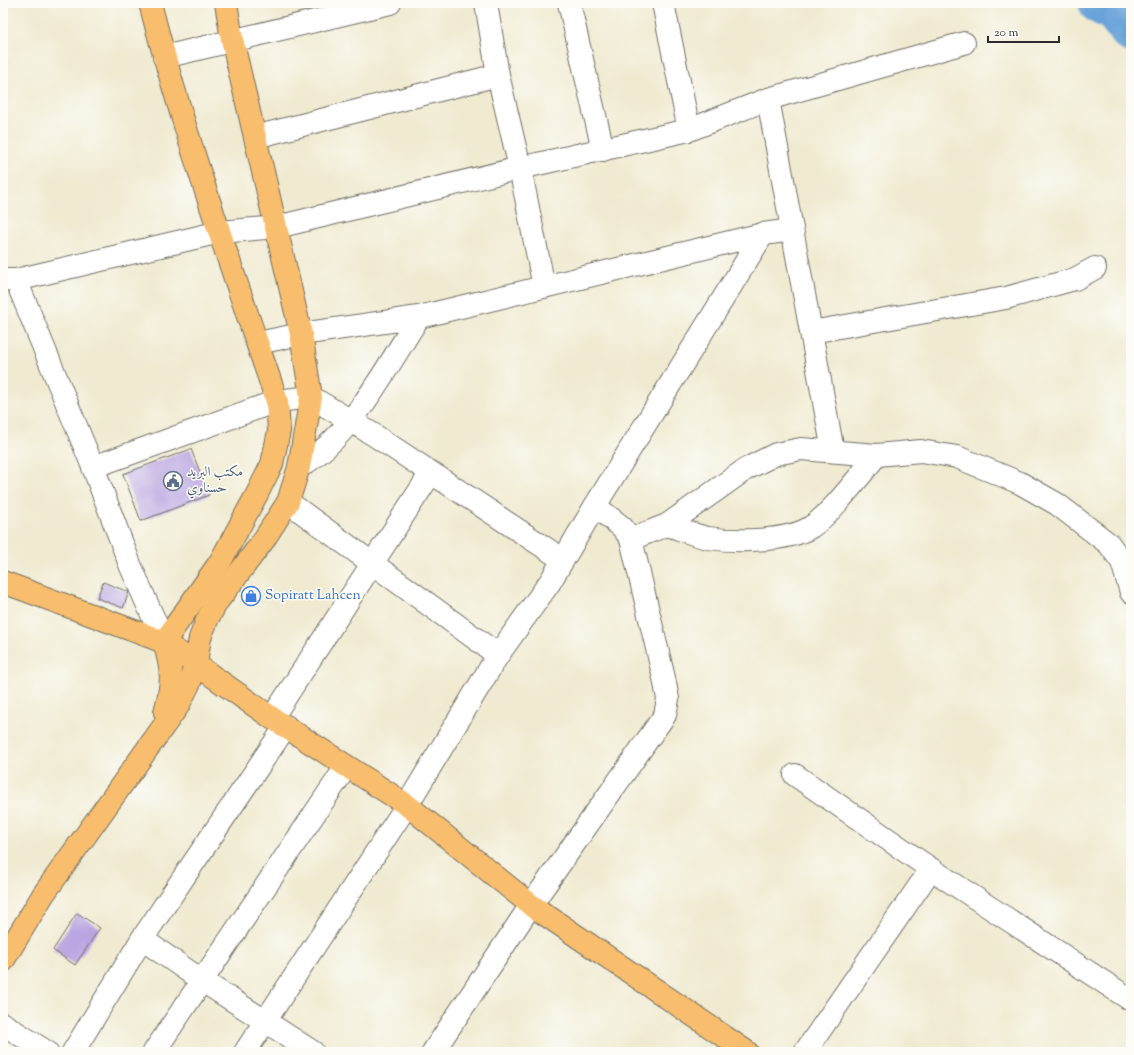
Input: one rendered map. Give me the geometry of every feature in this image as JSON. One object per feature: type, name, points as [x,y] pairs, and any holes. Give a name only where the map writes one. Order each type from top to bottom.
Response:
[{"type":"main road","points":[[150,3],[164,56],[220,232],[277,401],[279,431],[272,464],[258,494],[220,562],[164,642]]},
{"type":"main road","points":[[3,961],[43,895],[178,706],[190,682],[196,663],[200,638],[207,620],[217,602],[263,541],[288,502],[299,467],[312,397],[301,334],[232,39],[226,3]]},
{"type":"main road","points":[[3,582],[164,642],[346,767],[407,805],[531,905],[747,1052]]},
{"type":"main road","points":[[160,731],[172,688],[172,668],[164,642]]},
{"type":"street","points":[[164,56],[390,3]]},
{"type":"street","points":[[486,3],[498,74],[520,168],[544,287]]},
{"type":"street","points":[[569,3],[603,150]]},
{"type":"street","points":[[663,3],[689,130]]},
{"type":"street","points":[[164,642],[131,567],[94,467],[10,280],[220,232],[277,227],[520,168],[689,130],[768,99],[964,44]]},
{"type":"street","points":[[255,137],[498,74]]},
{"type":"street","points":[[768,99],[833,451]]},
{"type":"street","points":[[258,343],[301,334],[419,317],[763,234],[792,230]]},
{"type":"street","points":[[246,1052],[407,805],[498,655],[550,582],[562,559],[763,234]]},
{"type":"street","points":[[811,332],[1006,298],[1075,279],[1095,268]]},
{"type":"street","points":[[299,467],[325,449],[352,421],[419,317]]},
{"type":"street","points":[[94,467],[277,401],[312,397],[352,421],[562,559]]},
{"type":"street","points":[[631,539],[667,525],[746,469],[776,454],[801,449],[877,455],[921,451],[957,457],[1020,483],[1058,504],[1109,544],[1122,562],[1131,592]]},
{"type":"street","points":[[667,525],[708,538],[752,540],[791,535],[810,527],[826,513],[877,455]]},
{"type":"street","points":[[73,1052],[142,939],[279,722],[372,563],[431,473]]},
{"type":"street","points":[[288,502],[498,655]]},
{"type":"street","points":[[433,1052],[531,905],[665,715],[668,699],[664,678],[631,539],[622,527],[595,506]]},
{"type":"street","points":[[154,1052],[346,767]]},
{"type":"street","points":[[795,775],[931,869],[1131,1000]]},
{"type":"street","points":[[805,1052],[931,869]]},
{"type":"street","points":[[142,939],[313,1052]]},
{"type":"street","points":[[3,1024],[47,1052]]},
{"type":"building","points":[[191,449],[209,495],[141,521],[123,474]]},
{"type":"building","points":[[103,582],[129,592],[123,608],[97,598]]},
{"type":"building","points":[[77,913],[100,928],[75,965],[53,950]]},
{"type":"waterway","points":[[1100,3],[1115,11],[1131,31]]},
{"type":"place","name":"مكتب البريد حسناوي","points":[[173,481]]},
{"type":"place","name":"Sopiratt Lahcen","points":[[251,596]]}]
